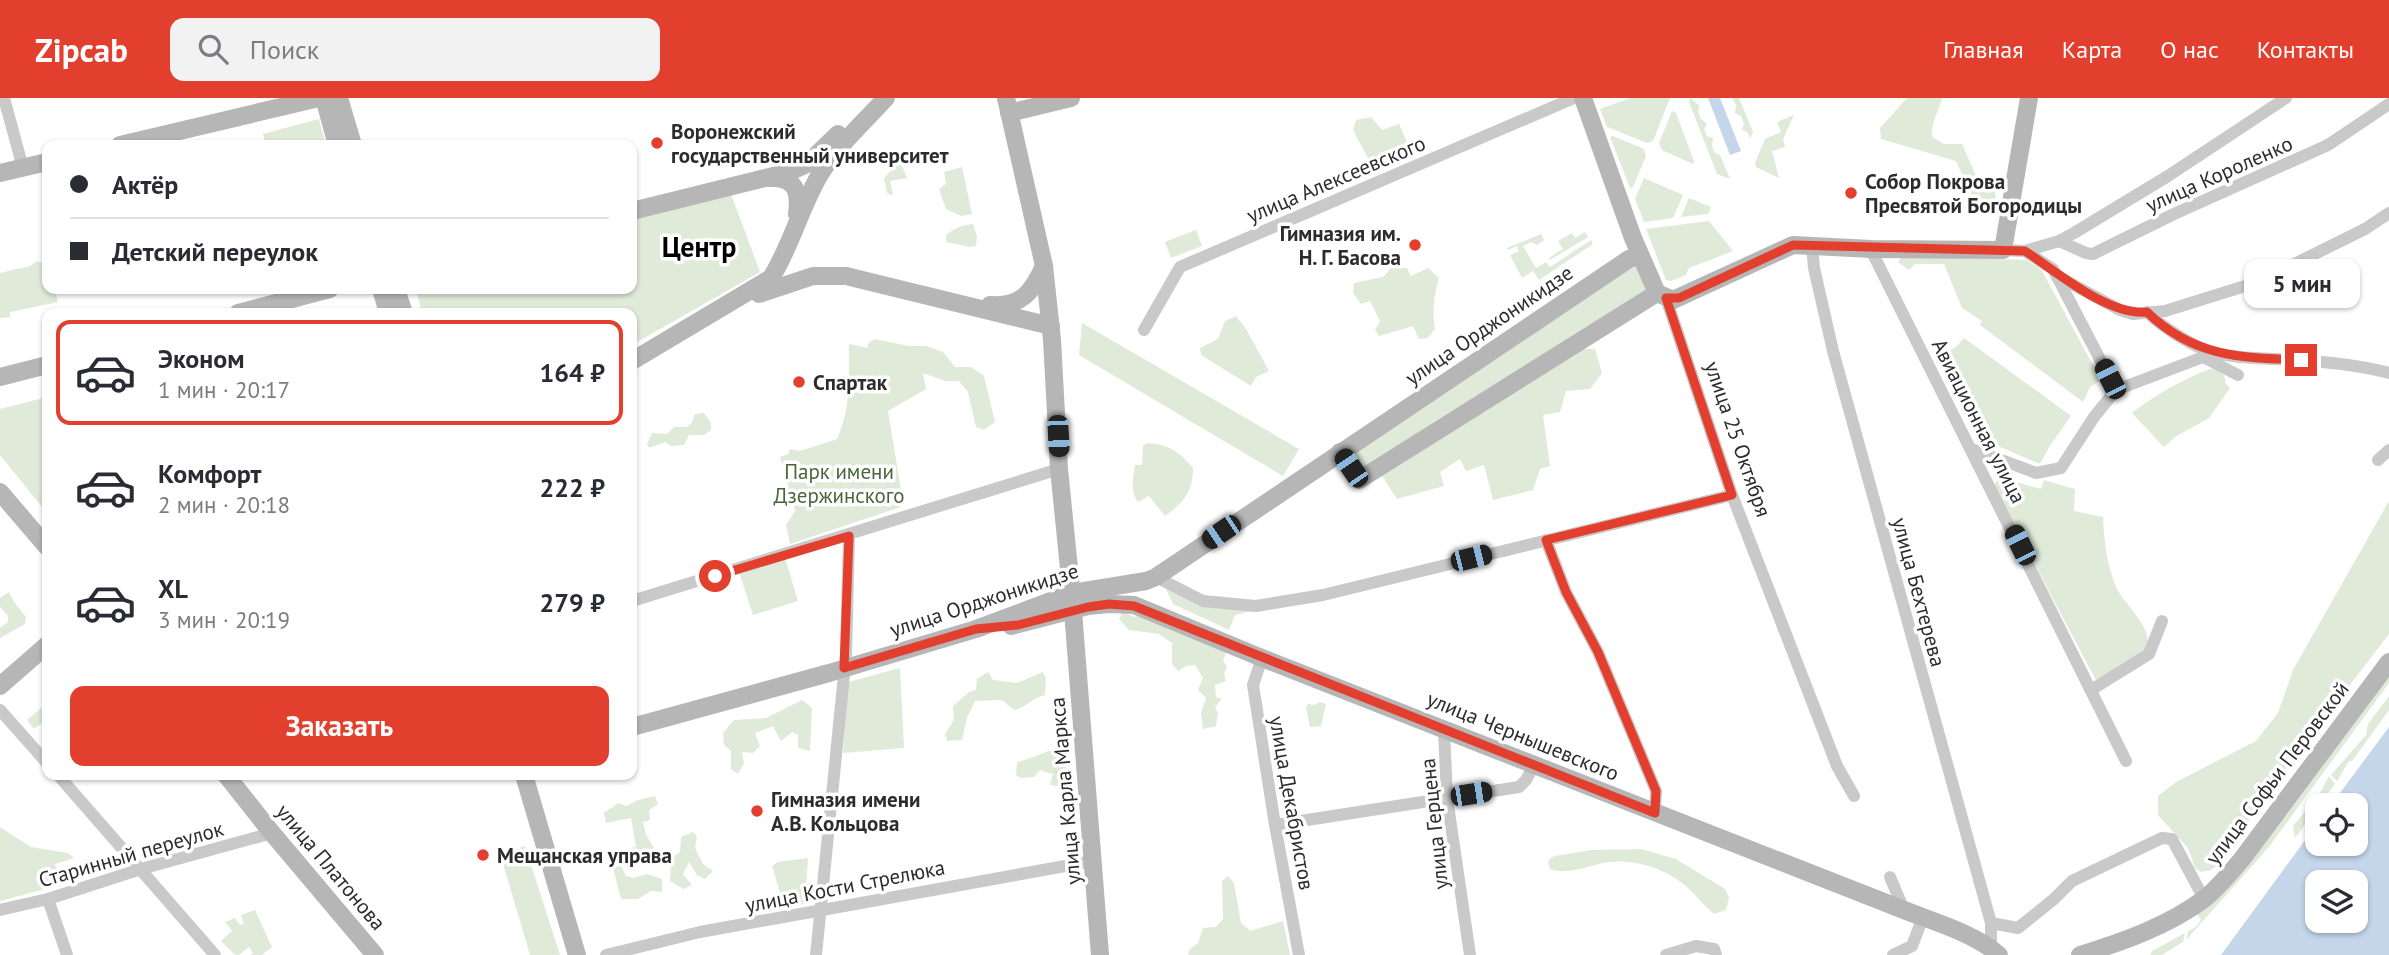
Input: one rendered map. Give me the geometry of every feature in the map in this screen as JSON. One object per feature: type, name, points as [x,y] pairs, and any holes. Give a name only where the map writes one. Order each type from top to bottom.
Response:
[{"type":"street","points":[[4,98],[23,168]]},
{"type":"street","points":[[141,140],[321,98],[335,140]]},
{"type":"street","points":[[340,98],[352,140]]},
{"type":"street","points":[[637,358],[730,305],[771,278],[783,260],[814,168],[823,150],[871,98]]},
{"type":"street","points":[[637,210],[814,168],[886,98]]},
{"type":"street","points":[[1071,98],[1007,105],[1044,266],[1051,326],[1059,469],[1072,595]]},
{"type":"street","name":"улица Алексеевского","points":[[1144,330],[1181,267],[1574,98]]},
{"type":"street","name":"улица 25 Октября","points":[[1583,98],[1640,255],[1661,296],[1732,495],[1837,766],[1854,796]]},
{"type":"street","points":[[2003,250],[2029,98]]},
{"type":"street","points":[[1340,452],[1359,480],[1661,296],[1679,298],[1785,247],[2025,251],[2059,241],[2168,176],[2286,98]]},
{"type":"street","name":"улица Короленко","points":[[2059,241],[2093,254],[2174,214],[2328,145],[2389,104]]},
{"type":"street","points":[[0,173],[42,163]]},
{"type":"street","points":[[763,178],[780,177],[793,185],[799,202],[796,224]]},
{"type":"street","points":[[2059,276],[2120,310],[2133,314],[2165,311],[2258,282],[2365,229],[2389,213]]},
{"type":"street","name":"улица Бехтерева","points":[[1812,246],[1814,268],[1832,351],[1991,923],[1995,951]]},
{"type":"street","name":"Авиационная улица","points":[[1872,249],[2126,761]]},
{"type":"street","points":[[2025,251],[2059,276],[2116,390]]},
{"type":"street","name":"улица Орджоникидзе","points":[[637,726],[976,629],[1072,595],[1156,577],[1629,259],[1640,255]]},
{"type":"street","points":[[969,304],[1003,306],[1025,297],[1035,286],[1044,266]]},
{"type":"street","points":[[730,305],[797,281],[831,275],[846,276],[969,304],[1051,326]]},
{"type":"street","points":[[257,308],[311,294]]},
{"type":"street","points":[[2147,312],[2156,321],[2205,350],[2241,358],[2301,360],[2365,367],[2389,373]]},
{"type":"street","points":[[1972,449],[2036,472],[2061,468],[2094,417],[2116,390],[2203,357],[2238,375]]},
{"type":"street","points":[[0,377],[42,366]]},
{"type":"street","points":[[2378,460],[2389,450]]},
{"type":"street","points":[[637,600],[1059,469]]},
{"type":"street","points":[[0,492],[42,541]]},
{"type":"street","points":[[1156,577],[1203,601],[1256,606],[1322,595],[1732,495]]},
{"type":"street","points":[[816,955],[844,668],[849,536]]},
{"type":"street","points":[[1546,540],[1566,592],[1598,652],[1656,791],[1655,813]]},
{"type":"street","name":"улица Карла Маркса","points":[[1072,595],[1100,955]]},
{"type":"street","name":"улица Чернышевского","points":[[976,629],[1018,625],[1098,605],[1134,606],[1923,917],[1995,951]]},
{"type":"street","points":[[2091,690],[2149,654],[2162,621]]},
{"type":"street","points":[[0,685],[42,649]]},
{"type":"street","name":"улица Декабристов","points":[[1262,658],[1253,685],[1299,955]]},
{"type":"street","name":"улица Софьи Перовской","points":[[2080,955],[2161,925],[2217,888],[2242,859],[2389,662]]},
{"type":"street","points":[[0,710],[42,757]]},
{"type":"street","name":"улица Герцена","points":[[1444,730],[1447,798],[1470,955]]},
{"type":"street","points":[[1275,825],[1519,787],[1534,765]]},
{"type":"street","points":[[62,780],[215,955]]},
{"type":"street","name":"улица Платонова","points":[[230,780],[375,955]]},
{"type":"street","points":[[525,780],[577,955]]},
{"type":"street","points":[[538,780],[588,955]]},
{"type":"street","name":"Старинный переулок","points":[[0,910],[48,899],[141,869],[272,834]]},
{"type":"street","points":[[1991,923],[2018,928],[2054,900],[2072,881],[2162,838],[2172,839],[2204,899]]},
{"type":"street","name":"улица Кости Стрелюка","points":[[606,955],[699,932],[1093,861]]},
{"type":"street","points":[[1891,877],[1904,910]]},
{"type":"street","points":[[48,899],[67,955]]},
{"type":"street","points":[[1893,955],[1912,946],[1923,917]]},
{"type":"street","points":[[1666,955],[1696,946],[1715,952]]},
{"type":"green space","points":[[1630,98],[1670,98],[1653,141],[1647,143],[1607,127],[1600,109]]},
{"type":"green space","points":[[1690,98],[1700,106],[1698,112],[1707,124],[1704,129],[1707,136],[1713,138],[1712,146],[1715,153],[1720,155],[1730,179],[1717,174],[1689,102]]},
{"type":"green space","points":[[1732,98],[1739,98],[1753,132],[1750,138],[1747,132],[1742,130],[1744,123],[1741,116],[1735,113],[1736,105]]},
{"type":"green space","points":[[1907,98],[1942,98],[1932,137],[1944,144],[1962,144],[1977,178],[1995,191],[1996,204],[1987,213],[1979,211],[1956,161],[1881,139],[1880,128]]},
{"type":"green space","points":[[1672,111],[1676,113],[1693,164],[1662,150],[1659,143]]},
{"type":"green space","points":[[1794,115],[1783,139],[1785,147],[1772,151],[1779,178],[1756,167],[1755,163],[1765,139],[1781,132],[1777,122]]},
{"type":"green space","points":[[1371,117],[1382,130],[1399,124],[1411,151],[1375,165],[1368,158],[1353,130],[1356,120]]},
{"type":"green space","points":[[319,119],[325,140],[265,140],[263,134]]},
{"type":"green space","points":[[1610,137],[1644,149],[1646,156],[1633,187],[1630,188]]},
{"type":"green space","points":[[900,161],[907,178],[890,181],[891,195],[887,193],[884,178]]},
{"type":"green space","points":[[962,167],[972,214],[961,216],[946,209],[939,189],[946,184],[944,172]]},
{"type":"green space","points":[[1644,178],[1683,195],[1673,218],[1644,222],[1635,199]]},
{"type":"green space","points":[[731,194],[760,272],[637,342],[637,308],[421,308],[417,294],[637,294],[637,217]]},
{"type":"green space","points":[[1689,198],[1711,207],[1708,214],[1681,217]]},
{"type":"green space","points":[[1709,221],[1733,251],[1689,268],[1686,275],[1671,281],[1666,280],[1646,229]]},
{"type":"green space","points":[[973,224],[977,236],[976,246],[946,242],[946,235],[949,233]]},
{"type":"green space","points":[[1196,230],[1202,246],[1171,258],[1165,242]]},
{"type":"green space","points":[[1585,232],[1588,237],[1550,260],[1549,258],[1563,249],[1558,241],[1572,233],[1575,238]]},
{"type":"green space","points":[[1541,234],[1544,240],[1537,245],[1531,242],[1523,246],[1536,268],[1546,262],[1550,267],[1591,240],[1593,244],[1539,280],[1533,271],[1522,278],[1510,255],[1519,251],[1517,246],[1508,250],[1507,248]]},
{"type":"green space","points":[[1902,256],[2026,260],[2041,269],[2101,380],[2090,387],[2083,402],[1980,325],[1982,321],[1962,308],[1944,264],[1915,264],[1909,270],[1898,262]]},
{"type":"green space","points":[[37,261],[42,263],[42,294],[56,294],[58,302],[10,312],[10,317],[0,318],[0,273],[30,266]]},
{"type":"green space","points":[[1637,263],[1651,289],[1364,471],[1352,452]]},
{"type":"green space","points":[[1392,267],[1407,268],[1411,276],[1428,268],[1439,278],[1434,304],[1435,329],[1428,338],[1419,339],[1413,326],[1379,336],[1375,330],[1380,321],[1370,301],[1361,304],[1353,293],[1354,283],[1383,277]]},
{"type":"green space","points":[[1236,316],[1269,371],[1256,377],[1251,386],[1201,355],[1200,348],[1218,339],[1225,321]]},
{"type":"green space","points":[[1082,323],[1299,449],[1283,476],[1079,355]]},
{"type":"green space","points":[[1964,338],[2071,416],[2040,464],[1977,437],[1939,357],[1956,347]]},
{"type":"green space","name":"Парк имени Дзержинского","points":[[875,339],[908,346],[926,346],[943,352],[955,367],[971,367],[984,376],[995,422],[984,430],[976,427],[968,392],[959,381],[945,381],[923,373],[926,389],[888,411],[903,502],[901,507],[790,544],[786,525],[795,511],[780,457],[788,454],[790,449],[800,451],[837,439],[847,404],[849,344],[868,348],[868,343]]},
{"type":"green space","points":[[1578,349],[1595,349],[1602,373],[1590,389],[1566,391],[1560,412],[1543,415],[1550,466],[1540,469],[1533,490],[1493,500],[1484,465],[1466,471],[1460,459],[1440,472],[1444,486],[1397,499],[1379,471]]},
{"type":"green space","points":[[2210,369],[2224,375],[2230,388],[2209,418],[2175,437],[2164,447],[2132,413],[2170,388]]},
{"type":"green space","points":[[42,398],[42,507],[0,455],[0,409]]},
{"type":"green space","points":[[704,413],[711,423],[711,430],[704,435],[689,435],[684,445],[671,446],[665,442],[649,448],[647,444],[652,433],[667,434],[674,427],[687,427],[695,414]]},
{"type":"green space","points":[[1147,443],[1173,450],[1193,468],[1186,496],[1165,516],[1149,496],[1138,502],[1134,493],[1135,465],[1142,465],[1143,446]]},
{"type":"green space","points":[[2000,478],[2041,489],[2044,480],[2075,489],[2074,511],[2103,517],[2106,553],[2113,579],[2120,594],[2139,619],[2147,637],[2147,645],[2139,657],[2097,682],[1993,485]]},
{"type":"green space","points":[[2389,501],[2389,634],[2263,798],[2223,861],[2211,870],[2201,872],[2195,868],[2188,848],[2158,815],[2158,796],[2176,782],[2256,741],[2278,713],[2293,670]]},
{"type":"green space","points":[[785,558],[798,601],[753,615],[739,572]]},
{"type":"green space","points":[[1164,585],[1256,610],[1235,615],[1229,630],[1173,604]]},
{"type":"green space","points":[[9,592],[26,617],[25,624],[0,638],[0,628],[8,622],[8,616],[0,607],[0,598]]},
{"type":"green space","points":[[1123,612],[1135,617],[1142,614],[1226,652],[1223,661],[1227,666],[1224,674],[1226,681],[1215,685],[1216,697],[1222,699],[1215,707],[1218,713],[1216,726],[1203,729],[1201,713],[1206,698],[1198,690],[1203,678],[1195,665],[1178,671],[1172,664],[1172,643],[1159,634],[1129,630],[1119,619]]},
{"type":"green space","points":[[900,668],[904,748],[843,753],[848,682]]},
{"type":"green space","points":[[988,672],[993,680],[1017,683],[1043,672],[1046,678],[1045,695],[1014,710],[1002,700],[975,701],[967,718],[962,740],[947,741],[945,734],[954,720],[953,706],[969,692],[976,690],[977,679]]},
{"type":"green space","points":[[2389,672],[2389,683],[2308,793],[2305,793],[2305,798],[2268,848],[2186,940],[2188,931],[2196,927],[2201,920],[2197,914]]},
{"type":"green space","points":[[2389,696],[2389,710],[2352,761],[2349,761],[2337,781],[2331,775],[2366,735],[2368,724]]},
{"type":"green space","points":[[802,700],[812,708],[810,751],[798,748],[798,735],[792,732],[781,741],[773,726],[755,733],[760,746],[753,753],[742,752],[744,763],[738,774],[731,769],[731,751],[724,745],[723,733],[734,720],[766,718]]},
{"type":"green space","points":[[1308,704],[1326,704],[1321,726],[1310,727],[1306,708]]},
{"type":"green space","points":[[42,707],[42,723],[34,729],[27,720]]},
{"type":"green space","points":[[1060,748],[1066,768],[1062,787],[1050,785],[1053,774],[1040,770],[1034,777],[1021,778],[1016,775],[1017,762]]},
{"type":"green space","points":[[2329,776],[2335,784],[2328,793],[2320,793]]},
{"type":"green space","points":[[655,796],[658,804],[649,810],[650,820],[643,822],[646,835],[654,848],[646,858],[621,865],[626,876],[633,878],[647,874],[662,879],[662,892],[651,891],[638,899],[621,899],[610,856],[616,851],[636,847],[631,818],[606,823],[604,813],[618,803],[626,806]]},
{"type":"green space","points":[[2305,812],[2305,824],[2295,838],[2293,826]]},
{"type":"green space","points":[[0,827],[31,847],[68,853],[74,858],[55,864],[60,885],[0,901]]},
{"type":"green space","points":[[693,832],[697,837],[695,848],[703,864],[713,871],[705,879],[697,875],[689,862],[683,874],[692,885],[683,889],[670,881],[671,859],[680,852],[681,837]]},
{"type":"green space","points":[[525,846],[560,955],[530,955],[504,867],[504,853]]},
{"type":"green space","points":[[1641,849],[1676,859],[1725,889],[1729,898],[1726,910],[1714,914],[1679,881],[1661,870],[1641,864],[1620,861],[1557,871],[1550,869],[1548,863],[1550,858],[1555,856],[1591,850]]},
{"type":"green space","points":[[808,858],[805,904],[784,906],[772,866],[778,862]]},
{"type":"green space","points":[[1228,876],[1234,883],[1241,923],[1250,931],[1283,921],[1290,955],[1188,955],[1190,949],[1198,943],[1203,928],[1216,927],[1223,919],[1222,881]]},
{"type":"green space","points":[[255,910],[272,947],[262,955],[250,955],[253,953],[249,947],[235,955],[221,941],[232,931],[225,922],[235,918],[240,925],[244,924],[241,915]]},
{"type":"green space","points":[[2185,933],[2183,942],[2162,955],[2150,955],[2152,951]]},
{"type":"water","points":[[1708,98],[1720,98],[1741,151],[1730,155]]},
{"type":"water","points":[[2389,727],[2389,955],[2221,955],[2305,840],[2305,856],[2368,856],[2368,793],[2340,793]]},
{"type":"place","name":"Воронежский государственный университет","points":[[657,143]]},
{"type":"place","name":"Собор Покрова Пресвятой Богородицы","points":[[1851,193]]},
{"type":"place","name":"Гимназия им. Н. Г. Басова","points":[[1415,245]]},
{"type":"place","name":"Спартак","points":[[799,382]]},
{"type":"place","name":"Гимназия имени А.В. Кольцова","points":[[757,811]]},
{"type":"place","name":"Мещанская управа","points":[[483,855]]},
{"type":"district","name":"Центр","points":[[699,246]]},
{"type":"route","points":[[715,576],[849,536],[844,668],[976,629],[1018,625],[1088,607],[1109,604],[1134,606],[1655,813],[1656,791],[1598,652],[1566,592],[1546,540],[1732,495],[1666,298],[1679,298],[1793,245],[2025,251],[2059,276],[2108,305],[2133,314],[2147,312],[2156,321],[2205,350],[2241,358],[2301,360]]}]
